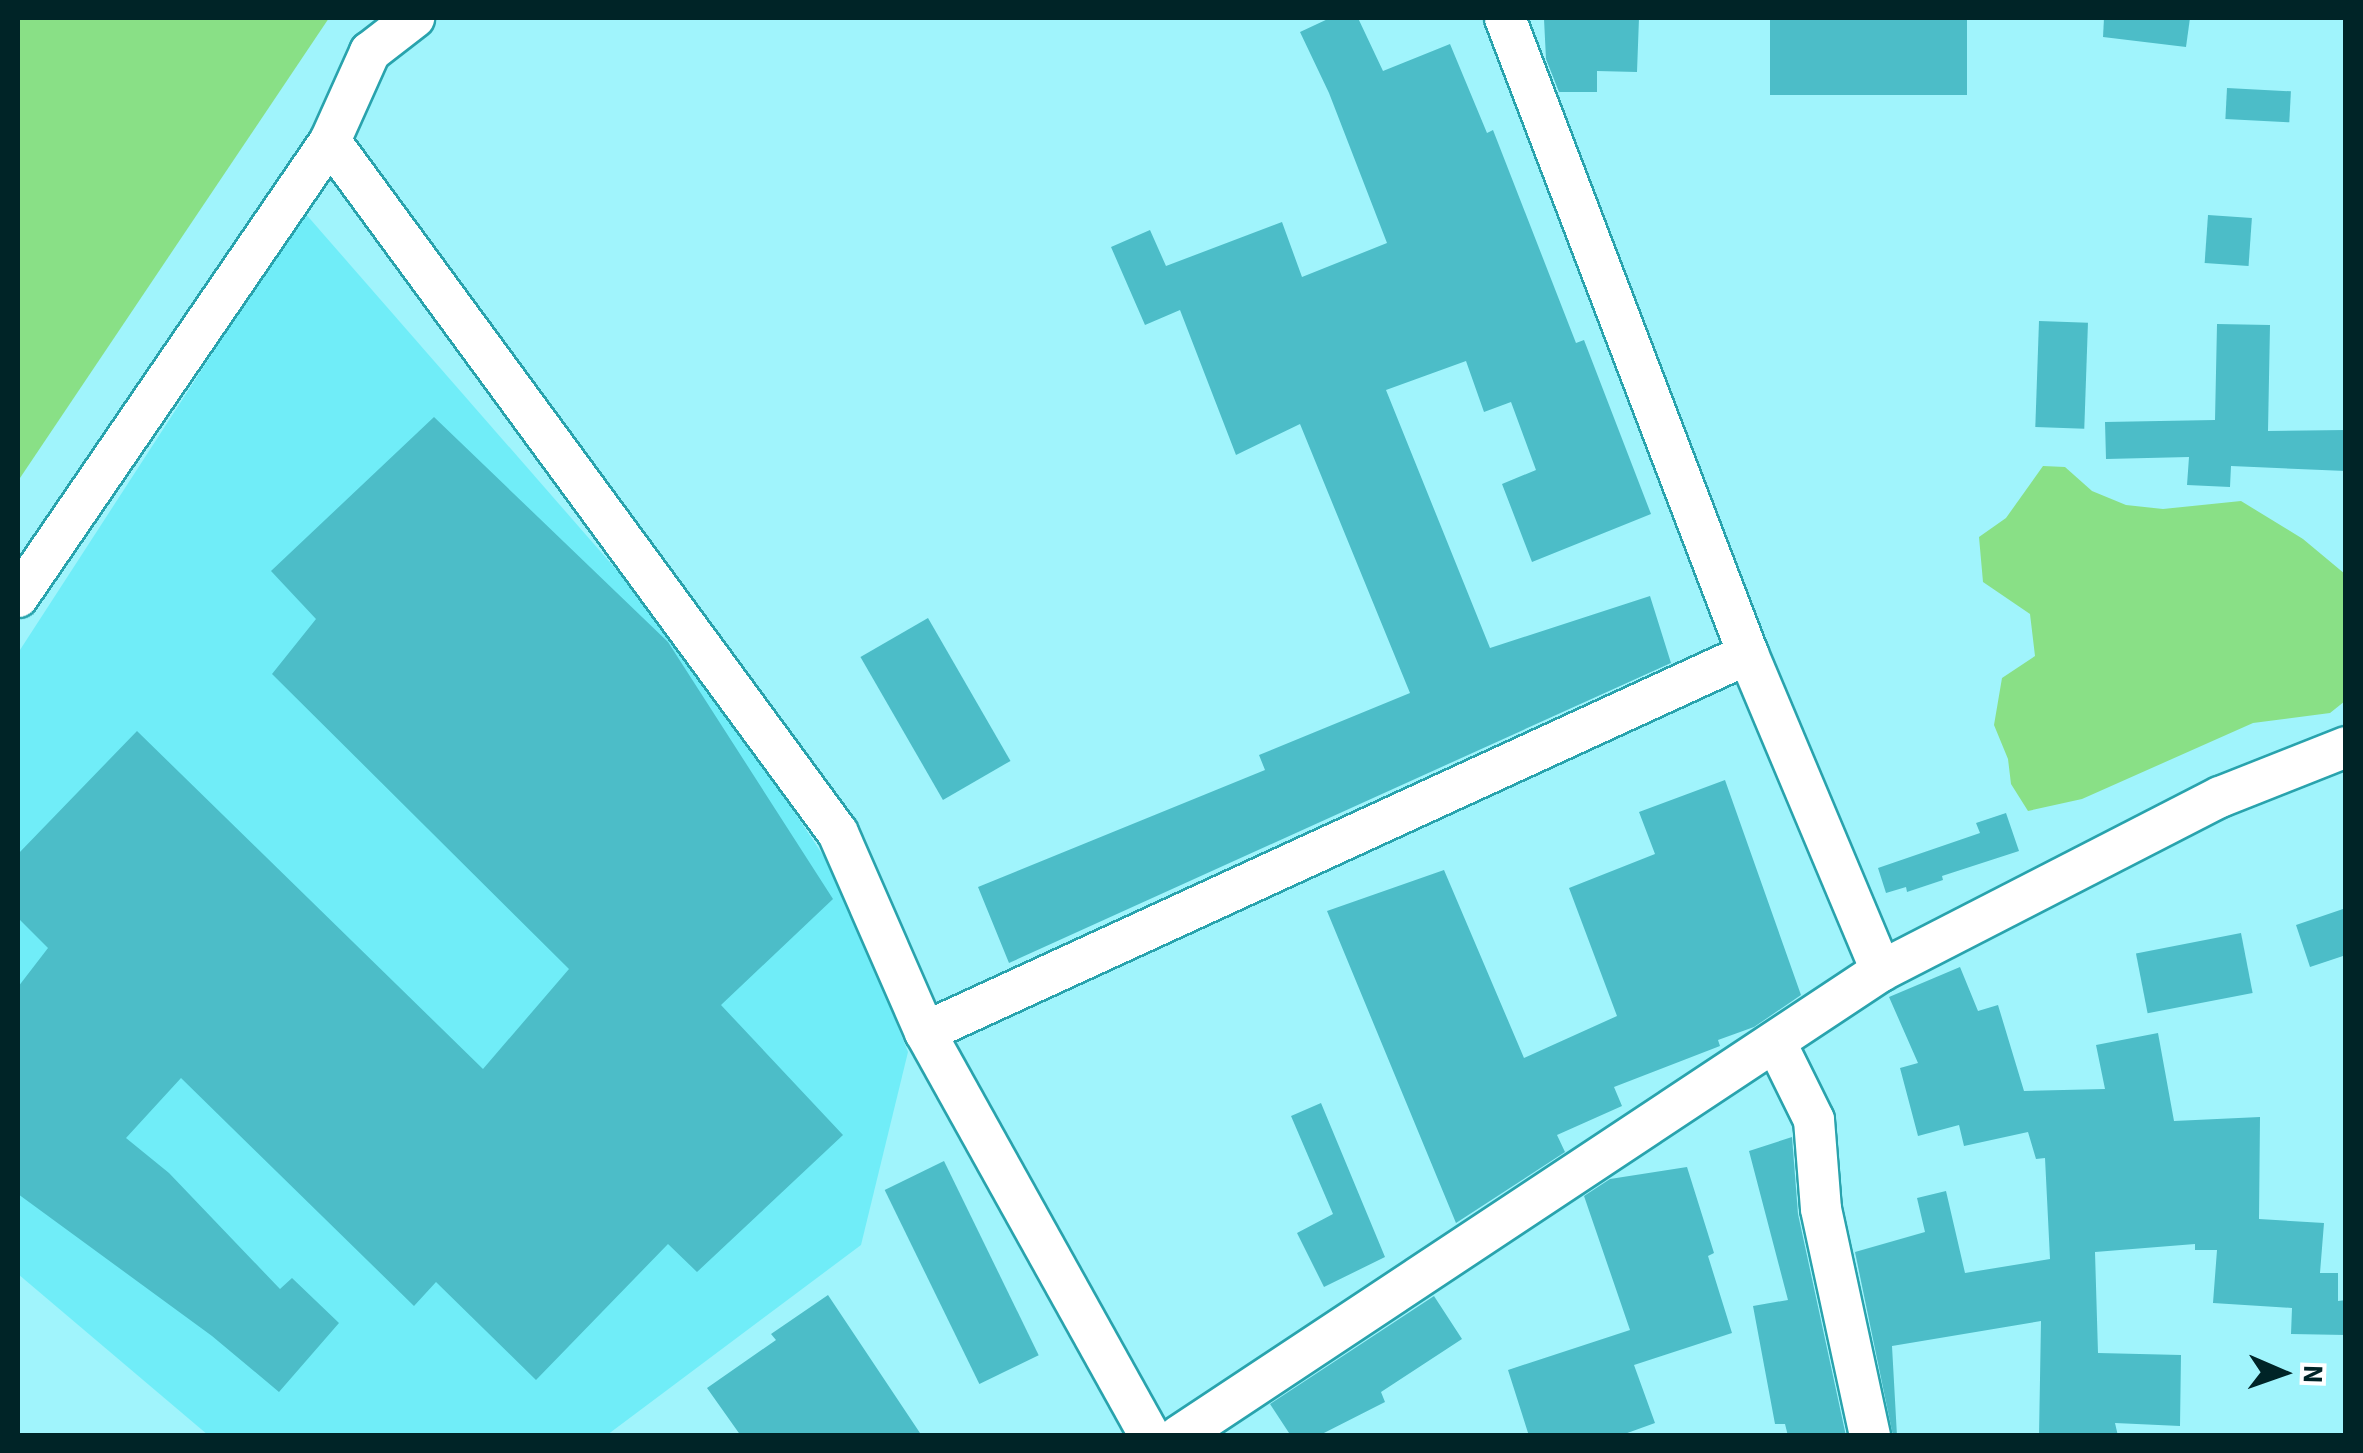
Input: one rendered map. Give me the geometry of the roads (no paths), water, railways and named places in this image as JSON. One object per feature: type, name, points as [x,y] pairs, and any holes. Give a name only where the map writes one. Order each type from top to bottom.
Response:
[{"type":"street","points":[[18,597],[330,140],[370,52],[414,18]]},
{"type":"street","points":[[1506,18],[1748,654],[1881,971]]},
{"type":"street","points":[[330,140],[838,833],[925,1032],[1150,1436]]},
{"type":"street","points":[[925,1032],[1748,654]]},
{"type":"street","points":[[1179,1436],[1881,971],[2220,797],[2346,747]]},
{"type":"street","points":[[1776,1043],[1814,1120],[1820,1209],[1870,1436]]}]
